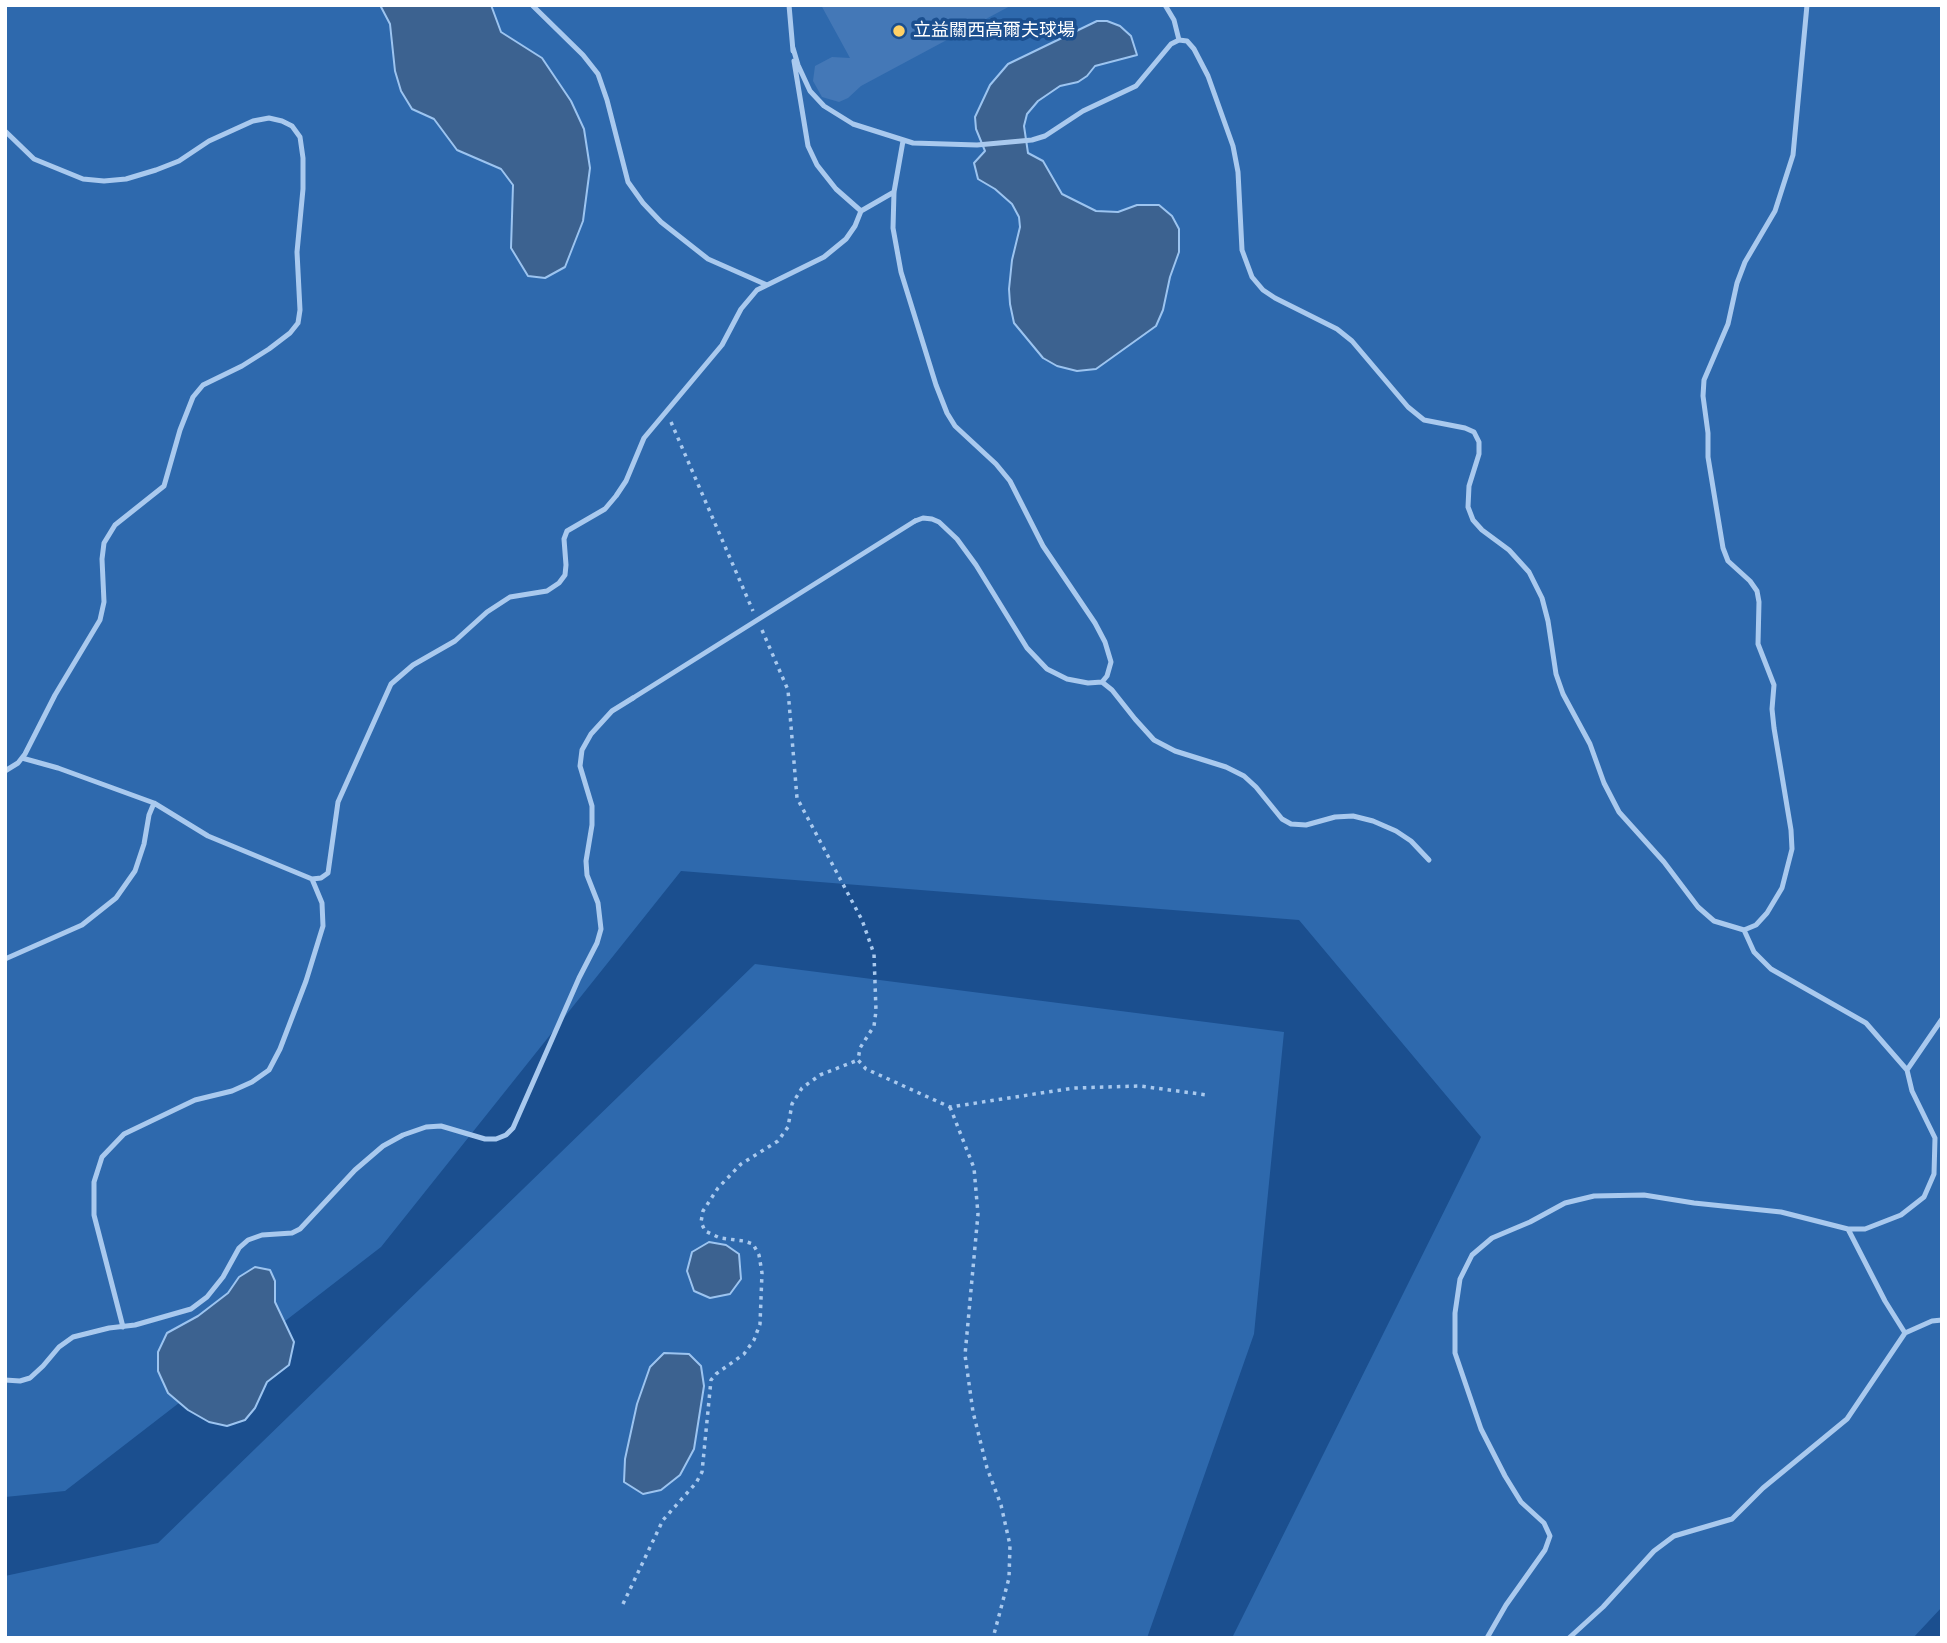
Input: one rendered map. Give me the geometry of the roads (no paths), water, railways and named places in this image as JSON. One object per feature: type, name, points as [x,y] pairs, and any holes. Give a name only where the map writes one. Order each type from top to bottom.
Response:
[{"type":"lane","points":[[532,5],[583,55],[598,74],[628,182],[643,203],[661,222],[708,259],[767,285]]},
{"type":"lane","points":[[789,5],[795,76],[808,146],[817,165],[836,188],[862,211]]},
{"type":"lane","points":[[1165,5],[1174,20],[1179,40]]},
{"type":"lane","points":[[793,48],[797,65],[810,91],[824,106],[853,124],[913,143],[976,145],[1032,140],[1045,136],[1083,111],[1136,86],[1171,44],[1179,40],[1187,41],[1199,58],[1233,146],[1238,172],[1242,250],[1252,277],[1275,298],[1337,329],[1352,341],[1408,407],[1424,420],[1474,432],[1479,442],[1479,454],[1469,486],[1468,507],[1473,520],[1482,530],[1509,550],[1529,572],[1542,598],[1556,674],[1563,694],[1591,744],[1604,783],[1619,812],[1664,862],[1698,907],[1714,921],[1744,930],[1756,925],[1782,888],[1792,849],[1791,830],[1774,728],[1774,685],[1758,644],[1757,591],[1728,561],[1723,548],[1708,457],[1709,433],[1703,388],[1707,369],[1728,324],[1741,273],[1775,211],[1793,155],[1807,5]]},
{"type":"lane","points":[[5,131],[34,159],[83,179],[104,181],[126,179],[156,170],[179,161],[209,141],[253,121],[269,118],[292,126],[300,137],[303,158],[297,253],[300,310],[298,323],[269,349],[203,385],[193,397],[180,430],[164,486],[115,525],[104,542],[104,602],[100,620],[55,695],[22,758],[5,771]]},
{"type":"lane","points":[[5,1380],[20,1381],[30,1378],[59,1347],[73,1337],[170,1317],[191,1309],[207,1297],[223,1277],[239,1248],[248,1240],[261,1235],[292,1233],[300,1229],[355,1170],[383,1146],[403,1135],[426,1127],[441,1126],[485,1139],[496,1139],[513,1128],[601,929],[598,903],[587,875],[592,806],[580,766],[582,750],[591,734],[612,711],[923,518],[939,522],[957,538],[1027,648],[1047,669],[1067,679],[1088,683],[1101,681],[1107,676],[1111,662],[1095,623],[1043,546],[1010,481],[956,426],[947,413],[936,385],[901,272],[893,228],[894,192],[903,141]]},
{"type":"lane","points":[[22,758],[58,768],[154,803],[208,836],[312,880],[321,878],[328,873],[338,802],[391,684],[413,664],[455,641],[486,612],[510,597],[547,591],[559,583],[565,575],[564,539],[567,531],[606,509],[626,481],[644,439],[722,345],[741,309],[757,290],[824,257],[846,239],[862,211],[894,192]]},
{"type":"lane","points":[[1101,681],[1112,690],[1154,740],[1175,751],[1226,767],[1244,776],[1282,819],[1291,824],[1306,825],[1335,817],[1353,816],[1373,821],[1411,841],[1429,860]]},
{"type":"lane","points":[[5,959],[82,925],[116,898],[135,871],[154,803]]},
{"type":"lane","points":[[122,1326],[94,1215],[94,1182],[102,1157],[124,1134],[195,1100],[232,1091],[253,1082],[269,1070],[293,1015],[323,926],[322,903],[312,880]]},
{"type":"lane","points":[[1487,1638],[1506,1605],[1545,1550],[1550,1536],[1544,1523],[1521,1502],[1505,1476],[1481,1429],[1455,1353],[1455,1313],[1460,1279],[1472,1255],[1492,1238],[1565,1203],[1594,1196],[1644,1195],[1781,1212],[1848,1230],[1865,1228],[1900,1215],[1924,1197],[1934,1174],[1935,1138],[1912,1091],[1907,1070],[1866,1023],[1771,969],[1754,952],[1744,930]]},
{"type":"lane","points":[[1907,1070],[1942,1019]]},
{"type":"lane","points":[[1848,1230],[1905,1333]]},
{"type":"lane","points":[[1569,1638],[1603,1607],[1654,1551],[1674,1536],[1732,1519],[1763,1488],[1847,1419],[1905,1333],[1932,1321],[1942,1320]]},
{"type":"place","name":"立益關西高爾夫球場","points":[[899,31]]}]
